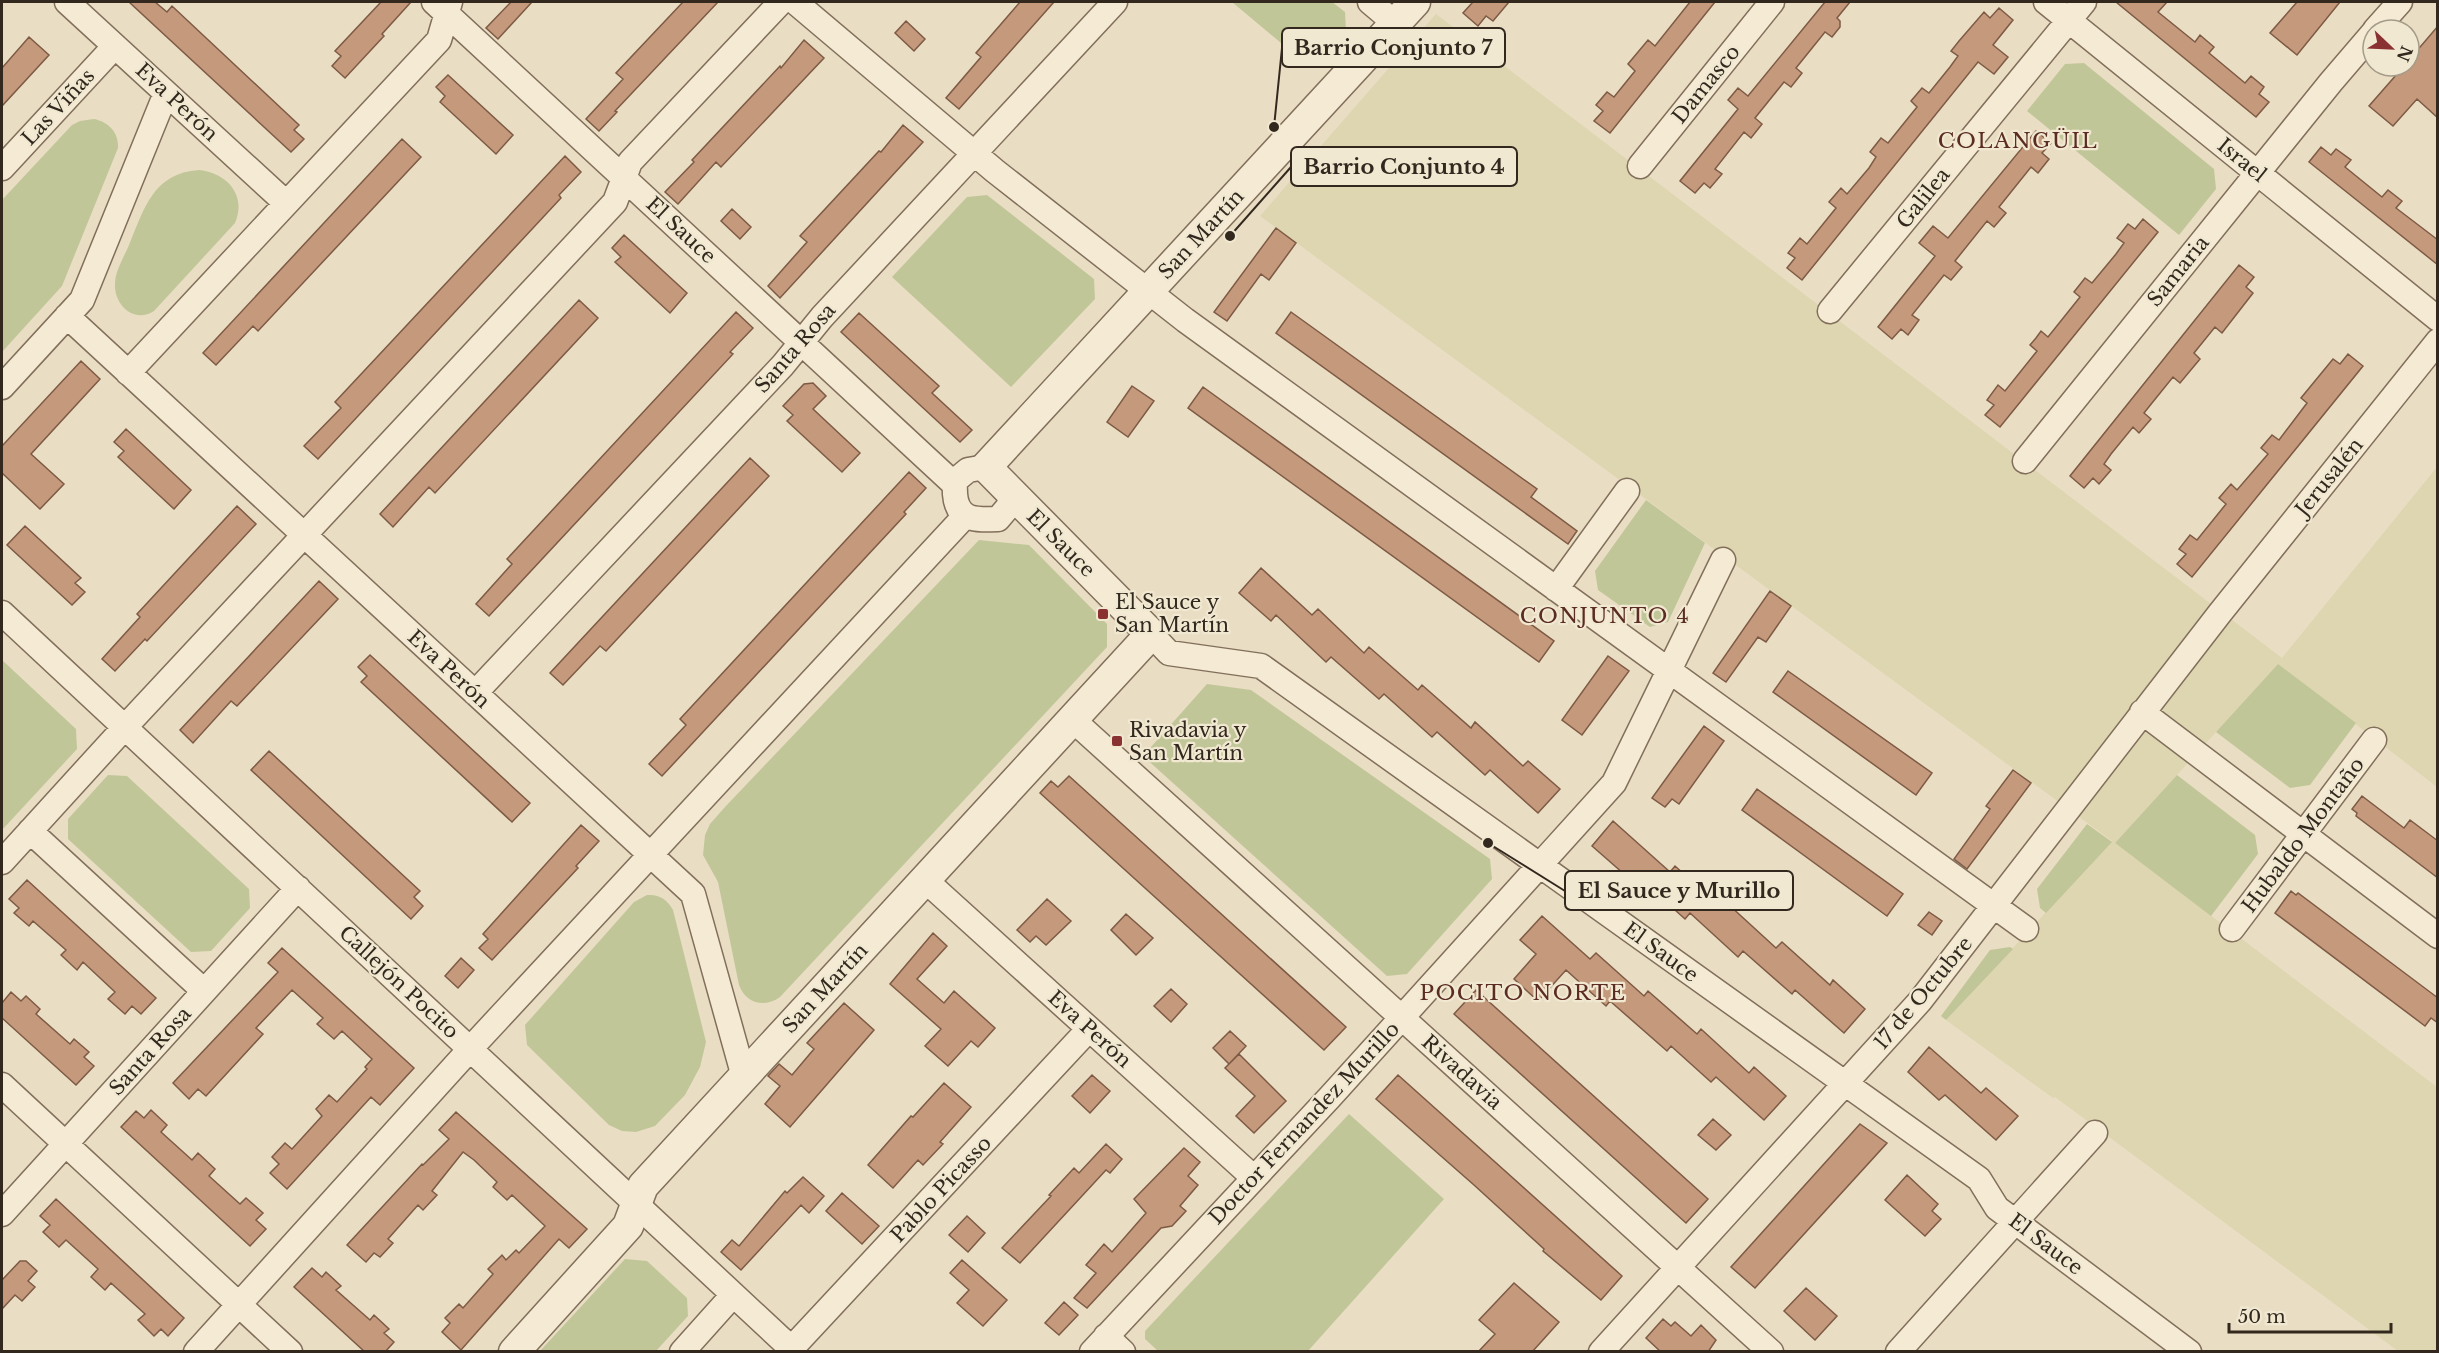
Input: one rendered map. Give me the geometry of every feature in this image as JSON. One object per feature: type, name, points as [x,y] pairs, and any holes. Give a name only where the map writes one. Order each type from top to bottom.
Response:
[{"type":"street","name":"Eva Perón","points":[[67,2],[286,203]]},
{"type":"street","points":[[2,862],[615,202],[630,162],[781,2]]},
{"type":"street","points":[[795,2],[974,153],[1148,291],[2026,929]]},
{"type":"street","name":"Santa Rosa","points":[[475,693],[783,365],[822,317],[1115,2]]},
{"type":"street","points":[[1370,2],[1405,12]]},
{"type":"street","name":"Damasco","points":[[1640,166],[1772,2]]},
{"type":"street","name":"Israel","points":[[2046,2],[2076,11],[2257,173],[2438,320]]},
{"type":"street","name":"Samaria","points":[[2386,18],[2400,2]]},
{"type":"street","points":[[128,373],[438,40],[444,5]]},
{"type":"street","name":"El Sauce","points":[[444,5],[624,178],[954,484]]},
{"type":"street","name":"Galilea","points":[[1830,311],[2076,11]]},
{"type":"street","name":"San Martín","points":[[986,467],[1405,12]]},
{"type":"street","name":"Las Viñas","points":[[2,168],[115,46]]},
{"type":"street","name":"Samaria","points":[[2025,461],[2361,46]]},
{"type":"street","points":[[2,387],[82,300],[166,93]]},
{"type":"street","name":"Eva Perón","points":[[67,316],[693,894],[744,1077]]},
{"type":"street","name":"Jerusalén","points":[[2220,613],[2438,341]]},
{"type":"street","points":[[986,467],[963,472],[954,484],[956,505],[965,516],[972,519],[998,519],[1009,506],[1011,492]]},
{"type":"street","name":"El Sauce","points":[[986,467],[1169,653],[1261,666],[1979,1179],[1997,1208],[2189,1352]]},
{"type":"street","points":[[1556,589],[1627,491]]},
{"type":"street","points":[[196,1352],[471,1048],[965,516]]},
{"type":"street","name":"Doctor Fernandez Murillo","points":[[1107,1346],[1254,1178],[1614,783],[1723,560]]},
{"type":"street","name":"Callejón Pocito","points":[[2,613],[794,1350]]},
{"type":"street","name":"17 de Octubre","points":[[1601,1352],[1920,1001],[2220,613]]},
{"type":"street","name":"San Martín","points":[[514,1352],[628,1226],[643,1186],[1151,634]]},
{"type":"street","points":[[2142,712],[2438,936]]},
{"type":"street","name":"Rivadavia","points":[[1073,720],[1771,1352]]},
{"type":"street","name":"Hubaldo Montaño","points":[[2232,929],[2374,740]]},
{"type":"street","points":[[30,831],[204,991]]},
{"type":"street","name":"Eva Perón","points":[[925,880],[1254,1178]]},
{"type":"street","name":"Santa Rosa","points":[[2,1214],[298,888]]},
{"type":"street","name":"Pablo Picasso","points":[[794,1350],[1089,1029]]},
{"type":"street","points":[[2,1085],[290,1352]]},
{"type":"street","points":[[1898,1352],[2095,1133]]},
{"type":"street","points":[[682,1352],[733,1295]]},
{"type":"shaded area","points":[[1436,14],[2282,658],[2437,467],[2437,787],[2278,664],[2115,843],[2437,1087],[2437,1351],[2398,1351],[2055,1097],[2053,1098],[1946,1020],[2112,841],[1260,216]]},
{"type":"green space","points":[[1232,2],[1332,2],[1345,12],[1346,31],[1311,68]]},
{"type":"green space","points":[[2084,63],[2214,169],[2216,189],[2179,235],[2027,111],[2065,64]]},
{"type":"green space","points":[[94,119],[112,129],[117,138],[118,148],[62,286],[2,352],[2,200],[72,125]]},
{"type":"green space","points":[[199,170],[218,176],[232,187],[238,203],[235,223],[154,311],[147,314],[133,314],[118,299],[115,279],[140,219],[152,195],[161,186],[171,178]]},
{"type":"green space","points":[[987,195],[1094,279],[1095,299],[1011,387],[892,277],[967,197]]},
{"type":"green space","points":[[1646,500],[1705,543],[1668,622],[1650,627],[1598,590],[1595,571]]},
{"type":"green space","points":[[979,540],[1029,545],[1107,624],[1107,647],[780,997],[762,1003],[751,1000],[739,985],[718,882],[703,855],[705,835],[710,824]]},
{"type":"green space","points":[[2,660],[76,729],[77,749],[2,830]]},
{"type":"green space","points":[[2278,664],[2356,723],[2310,785],[2290,788],[2216,732]]},
{"type":"green space","points":[[1207,684],[1251,690],[1490,859],[1492,879],[1407,974],[1387,976],[1143,756]]},
{"type":"green space","points":[[108,775],[127,776],[249,889],[250,908],[211,951],[191,952],[68,839],[68,819]]},
{"type":"green space","points":[[2177,775],[2255,835],[2258,854],[2211,916],[2115,843]]},
{"type":"green space","points":[[2087,824],[2112,842],[2046,913],[2040,908],[2037,889]]},
{"type":"green space","points":[[647,895],[662,898],[673,910],[706,1042],[700,1067],[685,1095],[655,1126],[636,1132],[622,1131],[609,1125],[527,1045],[525,1025],[634,902]]},
{"type":"green space","points":[[2010,947],[2013,949],[1946,1020],[1941,1016],[1990,950]]},
{"type":"green space","points":[[1349,1114],[1444,1199],[1308,1351],[1158,1351],[1145,1339],[1145,1331]]},
{"type":"green space","points":[[625,1259],[647,1261],[687,1298],[688,1316],[656,1351],[540,1351]]},
{"type":"building","points":[[129,2],[155,2],[167,12],[172,6],[299,125],[294,130],[304,139],[291,152]]},
{"type":"building","points":[[381,2],[411,2],[382,34],[384,36],[345,78],[332,66],[341,56],[335,51]]},
{"type":"building","points":[[511,2],[532,2],[498,39],[486,28]]},
{"type":"building","points":[[683,2],[718,2],[615,111],[617,112],[599,131],[586,119],[623,79],[616,73]]},
{"type":"building","points":[[1020,2],[1054,2],[959,109],[946,98],[981,57],[976,53]]},
{"type":"building","points":[[1470,2],[1509,2],[1493,21],[1486,16],[1478,26],[1463,13],[1472,3]]},
{"type":"building","points":[[1690,2],[1715,2],[1610,133],[1594,121],[1603,111],[1596,105],[1607,92],[1614,97],[1635,71],[1628,64],[1648,40],[1655,46]]},
{"type":"building","points":[[1825,2],[1850,2],[1837,18],[1840,21],[1840,27],[1832,37],[1825,32],[1796,68],[1802,73],[1791,87],[1784,82],[1755,118],[1762,124],[1751,138],[1744,132],[1715,169],[1722,174],[1710,188],[1704,183],[1695,193],[1680,181],[1738,109],[1728,100],[1738,88],[1748,96]]},
{"type":"building","points":[[2116,2],[2167,2],[2158,12],[2195,42],[2200,35],[2214,47],[2209,53],[2245,83],[2251,76],[2264,87],[2259,94],[2269,102],[2256,117]]},
{"type":"building","points":[[2297,2],[2340,2],[2297,55],[2270,33]]},
{"type":"building","points":[[1999,8],[2013,20],[1993,45],[2008,57],[1994,74],[1978,62],[1802,280],[1787,268],[1795,258],[1788,253],[1800,238],[1807,244],[1836,208],[1829,202],[1841,188],[1847,194],[1869,168],[1876,157],[1870,152],[1881,138],[1888,143],[1917,107],[1911,101],[1922,88],[1929,93],[1950,67],[1958,56],[1951,51],[1959,41],[1984,12],[1990,18]]},
{"type":"building","points":[[906,21],[925,39],[914,51],[895,33]]},
{"type":"building","points":[[2438,26],[2438,118],[2417,99],[2393,126],[2369,106],[2394,78],[2421,78],[2421,46]]},
{"type":"building","points":[[29,37],[49,55],[2,106],[2,68]]},
{"type":"building","points":[[804,40],[824,58],[721,167],[716,162],[678,204],[665,192],[780,66],[781,68]]},
{"type":"building","points":[[448,75],[513,135],[496,154],[440,102],[445,96],[436,87]]},
{"type":"building","points":[[903,125],[923,142],[780,298],[768,286],[807,242],[800,236],[879,151],[881,152]]},
{"type":"building","points":[[2036,131],[2051,143],[2042,153],[2049,159],[2038,173],[2031,167],[1999,207],[2006,213],[1994,227],[1987,221],[1955,261],[1962,267],[1951,280],[1944,275],[1912,315],[1919,320],[1908,335],[1901,329],[1892,339],[1878,327],[1935,256],[1919,243],[1933,226],[1948,238]]},
{"type":"building","points":[[402,139],[421,157],[258,331],[253,326],[216,365],[203,353]]},
{"type":"building","points":[[2321,147],[2331,155],[2336,149],[2351,160],[2345,167],[2382,197],[2388,190],[2402,201],[2396,208],[2438,240],[2438,265],[2309,162]]},
{"type":"building","points":[[565,156],[581,172],[559,195],[561,198],[318,459],[304,446],[341,408],[335,402]]},
{"type":"building","points":[[732,209],[751,227],[740,239],[721,221]]},
{"type":"building","points":[[2143,219],[2158,232],[2000,427],[1985,415],[1994,405],[1987,400],[1998,385],[2005,391],[2037,351],[2030,345],[2041,331],[2048,337],[2080,297],[2074,292],[2085,278],[2092,283],[2116,254],[2124,243],[2117,238],[2128,224],[2135,229]]},
{"type":"building","points":[[1276,228],[1296,243],[1269,280],[1261,274],[1227,321],[1214,312]]},
{"type":"building","points":[[624,235],[687,293],[670,313],[615,262],[621,257],[612,248]]},
{"type":"building","points":[[2239,265],[2254,277],[2246,287],[2253,293],[2222,333],[2215,327],[2194,353],[2200,359],[2180,383],[2173,377],[2152,403],[2144,413],[2151,419],[2139,433],[2133,427],[2111,454],[2104,464],[2111,470],[2099,484],[2093,478],[2084,488],[2070,476]]},
{"type":"building","points":[[579,300],[598,318],[435,493],[429,487],[393,527],[380,514]]},
{"type":"building","points":[[736,312],[753,328],[730,352],[733,354],[489,616],[476,604],[512,564],[507,559]]},
{"type":"building","points":[[1291,312],[1537,489],[1531,497],[1577,531],[1568,544],[1276,333]]},
{"type":"building","points":[[859,313],[939,386],[932,393],[972,430],[960,442],[841,332]]},
{"type":"building","points":[[2348,354],[2363,366],[2192,577],[2177,564],[2186,554],[2179,549],[2190,535],[2197,540],[2226,504],[2219,498],[2231,484],[2237,490],[2268,454],[2261,448],[2272,435],[2279,440],[2307,403],[2301,398],[2333,359],[2340,364]]},
{"type":"building","points":[[81,361],[100,379],[31,454],[64,484],[40,509],[2,473],[2,446]]},
{"type":"building","points":[[813,383],[826,396],[813,409],[860,453],[842,472],[787,421],[793,415],[783,406],[804,384]]},
{"type":"building","points":[[1132,386],[1154,401],[1128,437],[1107,422]]},
{"type":"building","points":[[1203,387],[1554,641],[1539,662],[1188,408]]},
{"type":"building","points":[[126,429],[191,490],[174,509],[118,457],[124,451],[114,442]]},
{"type":"building","points":[[750,458],[769,476],[606,651],[600,646],[563,685],[550,673]]},
{"type":"building","points":[[909,472],[926,488],[904,512],[906,514],[662,776],[649,764],[686,725],[680,719]]},
{"type":"building","points":[[237,506],[256,524],[147,641],[145,639],[115,671],[102,659],[140,617],[137,614]]},
{"type":"building","points":[[25,526],[81,578],[75,583],[85,592],[72,605],[7,545]]},
{"type":"building","points":[[1261,568],[1312,615],[1318,609],[1364,653],[1369,647],[1418,690],[1422,685],[1471,728],[1475,722],[1523,766],[1528,761],[1560,789],[1538,813],[1490,770],[1485,775],[1437,732],[1432,737],[1384,694],[1379,699],[1331,657],[1326,662],[1276,615],[1271,621],[1239,593]]},
{"type":"building","points":[[319,581],[338,599],[237,706],[231,701],[193,743],[180,730]]},
{"type":"building","points":[[1770,591],[1791,606],[1766,642],[1758,637],[1726,682],[1713,673]]},
{"type":"building","points":[[370,655],[530,803],[512,822],[361,682],[367,676],[358,667]]},
{"type":"building","points":[[1608,656],[1629,671],[1582,735],[1562,720]]},
{"type":"building","points":[[1788,671],[1932,773],[1916,795],[1773,692]]},
{"type":"building","points":[[1704,726],[1724,741],[1679,804],[1672,799],[1665,807],[1652,798]]},
{"type":"building","points":[[269,751],[420,891],[414,897],[423,906],[411,919],[251,770]]},
{"type":"building","points":[[2013,770],[2031,783],[1967,869],[1954,859],[1990,809],[1986,806]]},
{"type":"building","points":[[1069,776],[1346,1027],[1324,1050],[1040,793],[1051,781],[1058,787]]},
{"type":"building","points":[[1757,789],[1903,894],[1887,916],[1742,810]]},
{"type":"building","points":[[2362,796],[2404,828],[2410,820],[2438,841],[2438,878],[2356,816],[2357,813],[2352,809]]},
{"type":"building","points":[[1613,821],[1670,872],[1675,866],[1723,909],[1728,904],[1776,948],[1782,942],[1830,985],[1833,980],[1865,1009],[1844,1033],[1795,990],[1792,994],[1743,951],[1738,957],[1690,913],[1685,919],[1637,876],[1632,881],[1592,846]]},
{"type":"building","points":[[581,825],[599,841],[576,866],[578,868],[492,960],[479,948],[488,939],[483,934]]},
{"type":"building","points":[[27,880],[156,998],[141,1014],[132,1006],[125,1014],[108,999],[115,992],[83,962],[77,970],[61,955],[66,950],[33,921],[29,926],[14,913],[19,908],[9,899]]},
{"type":"building","points":[[2291,891],[2296,895],[2298,893],[2438,998],[2438,1023],[2431,1018],[2425,1026],[2275,913]]},
{"type":"building","points":[[1047,899],[1071,921],[1046,945],[1036,936],[1030,942],[1017,930]]},
{"type":"building","points":[[1929,912],[1942,921],[1932,935],[1918,925]]},
{"type":"building","points":[[1126,914],[1153,938],[1136,955],[1111,930]]},
{"type":"building","points":[[1542,916],[1590,959],[1596,953],[1644,996],[1648,991],[1697,1034],[1701,1029],[1749,1073],[1754,1067],[1786,1096],[1764,1120],[1716,1077],[1711,1082],[1671,1046],[1667,1051],[1610,1001],[1606,1006],[1566,970],[1538,1001],[1514,979],[1536,954],[1520,940]]},
{"type":"building","points":[[933,933],[947,946],[917,979],[944,1003],[954,991],[995,1028],[978,1047],[971,1041],[948,1066],[925,1046],[941,1029],[890,984]]},
{"type":"building","points":[[282,948],[414,1068],[380,1105],[371,1097],[287,1189],[270,1173],[279,1164],[272,1157],[285,1143],[292,1149],[322,1116],[316,1109],[329,1095],[337,1102],[367,1069],[365,1067],[372,1059],[342,1031],[334,1039],[317,1024],[323,1018],[292,990],[256,1028],[263,1034],[206,1096],[198,1089],[189,1099],[173,1083],[278,972],[268,963]]},
{"type":"building","points":[[461,958],[474,970],[458,988],[445,976]]},
{"type":"building","points":[[1171,989],[1187,1004],[1171,1022],[1154,1006]]},
{"type":"building","points":[[1476,990],[1708,1199],[1686,1223],[1454,1014]]},
{"type":"building","points":[[11,992],[21,1001],[26,996],[40,1009],[36,1014],[70,1044],[74,1039],[89,1052],[84,1057],[94,1066],[76,1085],[2,1018],[2,1003]]},
{"type":"building","points":[[844,1003],[874,1030],[790,1127],[765,1104],[780,1086],[768,1076],[779,1064],[792,1075],[814,1049],[807,1043]]},
{"type":"building","points":[[1230,1031],[1246,1046],[1229,1064],[1213,1048]]},
{"type":"building","points":[[1929,1047],[1981,1093],[1986,1088],[2018,1116],[1996,1140],[1945,1095],[1939,1100],[1908,1072]]},
{"type":"building","points":[[1239,1054],[1286,1101],[1254,1133],[1236,1116],[1255,1096],[1225,1068]]},
{"type":"building","points":[[1092,1075],[1110,1091],[1090,1113],[1072,1096]]},
{"type":"building","points":[[1398,1075],[1622,1276],[1601,1300],[1543,1251],[1544,1249],[1474,1185],[1376,1099]]},
{"type":"building","points":[[944,1083],[971,1107],[940,1142],[943,1144],[923,1165],[918,1160],[893,1188],[868,1165]]},
{"type":"building","points":[[151,1110],[167,1125],[161,1132],[192,1160],[198,1153],[215,1169],[209,1176],[240,1204],[246,1198],[263,1213],[256,1220],[266,1229],[250,1246],[121,1127],[136,1111],[144,1118]]},
{"type":"building","points":[[456,1112],[587,1229],[569,1248],[559,1239],[461,1350],[442,1332],[450,1323],[445,1318],[459,1304],[463,1308],[493,1274],[488,1269],[502,1255],[506,1260],[516,1250],[519,1253],[545,1226],[512,1195],[507,1200],[493,1187],[497,1182],[474,1160],[463,1152],[432,1191],[437,1195],[423,1210],[418,1205],[388,1239],[393,1243],[380,1257],[374,1253],[366,1262],[347,1245],[422,1164],[449,1139],[439,1130]]},
{"type":"building","points":[[1713,1119],[1731,1135],[1716,1150],[1698,1135]]},
{"type":"building","points":[[1860,1124],[1887,1143],[1755,1288],[1731,1267]]},
{"type":"building","points":[[1106,1144],[1122,1159],[1110,1173],[1106,1170],[1020,1263],[1002,1248],[1074,1168],[1079,1173]]},
{"type":"building","points":[[1184,1148],[1200,1162],[1188,1176],[1198,1185],[1180,1206],[1186,1211],[1172,1226],[1161,1228],[1087,1308],[1074,1298],[1096,1273],[1086,1265],[1104,1244],[1112,1252],[1146,1213],[1134,1199]]},
{"type":"building","points":[[1907,1175],[1938,1204],[1932,1211],[1941,1219],[1925,1236],[1885,1200]]},
{"type":"building","points":[[803,1177],[824,1196],[809,1213],[801,1205],[741,1270],[721,1252],[732,1240],[739,1246],[785,1191],[787,1193]]},
{"type":"building","points":[[842,1193],[879,1226],[862,1244],[826,1211]]},
{"type":"building","points":[[56,1199],[184,1318],[168,1336],[161,1329],[154,1336],[138,1320],[145,1314],[111,1283],[105,1290],[91,1277],[98,1269],[66,1240],[59,1247],[43,1232],[50,1225],[40,1216]]},
{"type":"building","points":[[967,1216],[985,1233],[968,1252],[949,1235]]},
{"type":"building","points":[[962,1260],[1007,1300],[983,1326],[957,1303],[969,1290],[950,1273]]},
{"type":"building","points":[[20,1261],[26,1261],[37,1271],[28,1281],[35,1287],[22,1301],[15,1295],[2,1309],[2,1280]]},
{"type":"building","points":[[312,1268],[322,1277],[326,1272],[341,1286],[336,1290],[370,1320],[374,1315],[389,1329],[384,1333],[394,1342],[385,1352],[365,1352],[294,1287]]},
{"type":"building","points":[[1514,1283],[1559,1322],[1532,1352],[1478,1352],[1495,1334],[1479,1320]]},
{"type":"building","points":[[1806,1288],[1837,1316],[1815,1340],[1784,1311]]},
{"type":"building","points":[[1064,1302],[1078,1315],[1059,1335],[1045,1323]]},
{"type":"building","points":[[1663,1319],[1671,1326],[1675,1322],[1691,1336],[1701,1325],[1716,1340],[1708,1352],[1661,1352],[1646,1338]]},
{"type":"place","name":"Barrio Conjunto 7","points":[[1274,127]]},
{"type":"place","name":"Barrio Conjunto 4","points":[[1230,236]]},
{"type":"place","name":"El Sauce y San Martín","points":[[1103,614]]},
{"type":"place","name":"Rivadavia y San Martín","points":[[1117,741]]},
{"type":"place","name":"El Sauce y Murillo","points":[[1488,843]]},
{"type":"district","name":"COLANGÜIL","points":[[2018,141]]},
{"type":"district","name":"CONJUNTO 4","points":[[1605,616]]},
{"type":"district","name":"POCITO NORTE","points":[[1523,993]]}]
